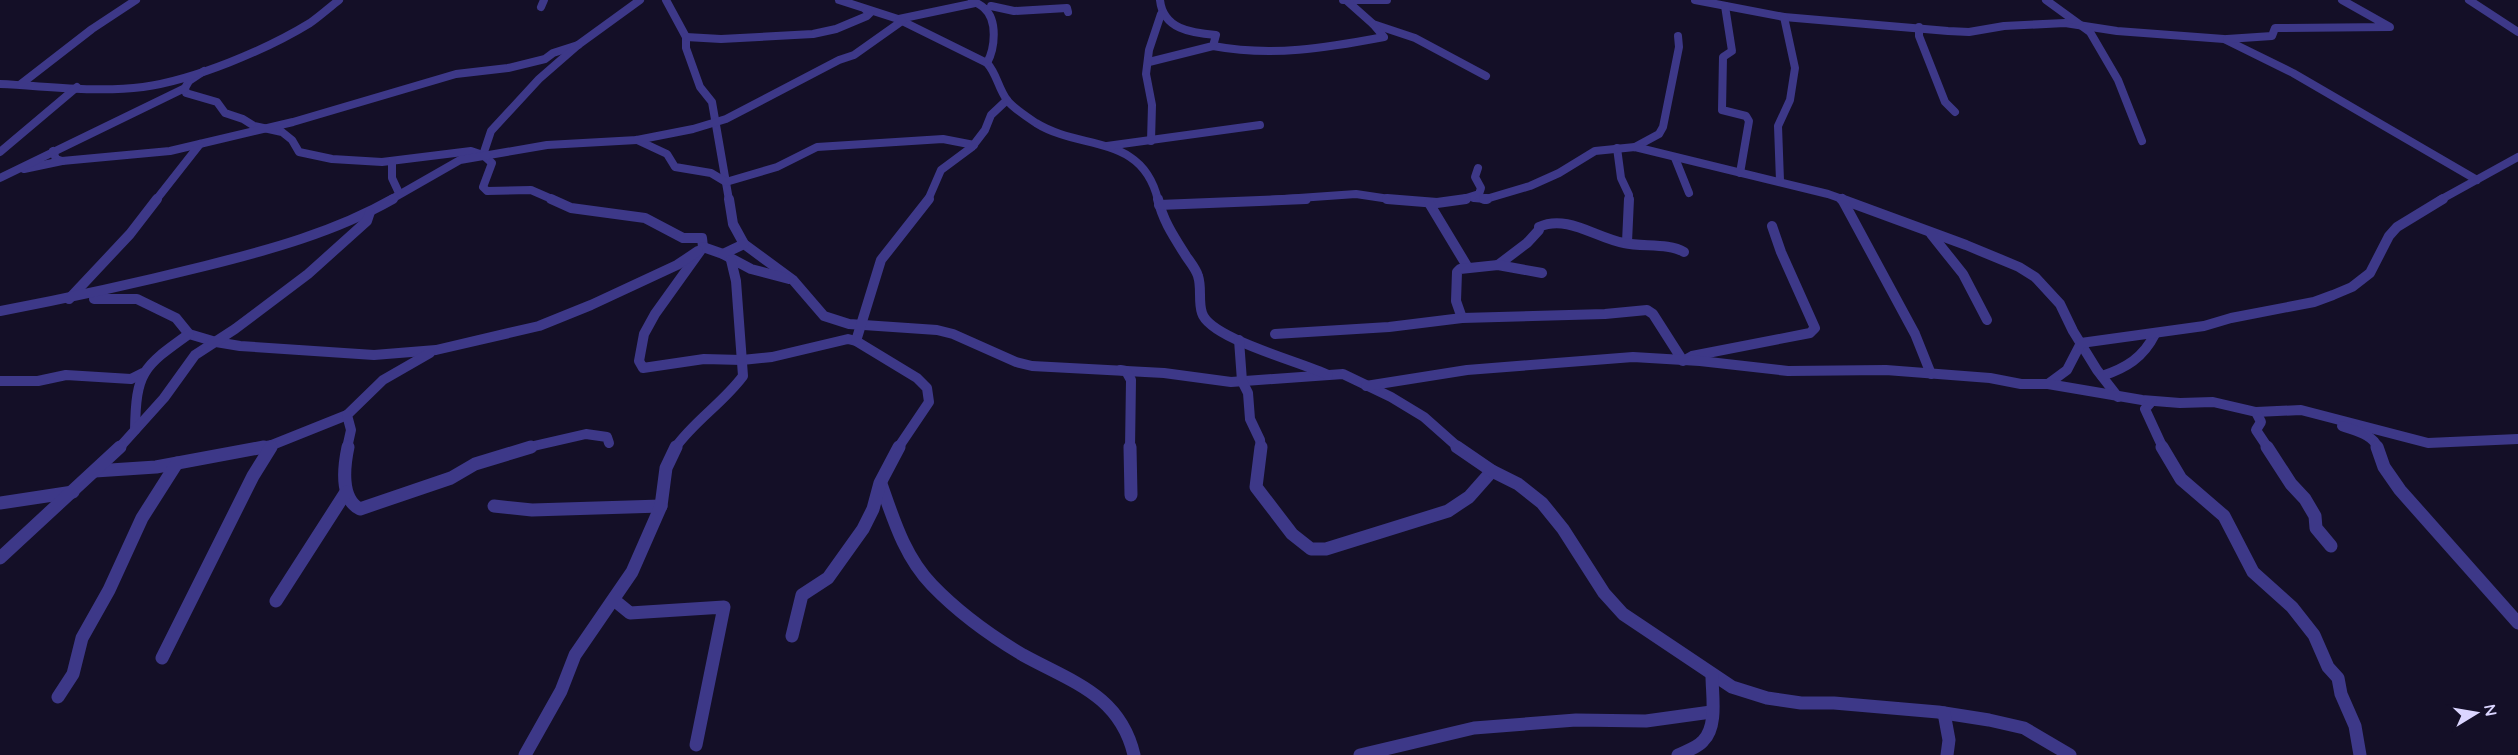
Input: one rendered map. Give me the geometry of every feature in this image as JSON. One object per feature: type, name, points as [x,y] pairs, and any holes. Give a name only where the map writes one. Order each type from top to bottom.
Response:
[{"type":"street","points":[[21,84],[92,29],[136,0]]},
{"type":"street","points":[[0,178],[185,88],[189,81],[204,71],[288,34],[315,19],[339,0]]},
{"type":"street","points":[[483,155],[491,130],[538,79],[578,45],[640,0]]},
{"type":"street","points":[[666,0],[686,37],[686,48],[700,87],[712,102],[731,200],[733,224],[744,244],[793,280],[824,316],[841,322],[861,323],[874,327],[914,328],[953,334],[1016,362],[1032,366],[1114,369],[1164,373],[1205,380],[1242,381],[1343,374],[1391,397],[1424,417],[1461,450],[1492,471],[1518,484],[1542,503],[1563,529],[1604,593],[1623,614],[1712,676],[1732,687],[1767,698],[1801,703],[1834,703],[1944,712],[2024,728],[2070,755]]},
{"type":"street","points":[[839,0],[900,20],[987,63],[995,72],[1006,100],[1036,123],[1059,134],[1107,146],[1130,157],[1153,180],[1162,217],[1198,276],[1202,313],[1207,322],[1270,355],[1308,364],[1328,375]]},
{"type":"street","points":[[1151,141],[1152,105],[1146,74],[1152,37],[1161,14],[1160,0]]},
{"type":"street","points":[[1340,0],[1387,0]]},
{"type":"street","points":[[1149,62],[1213,46],[1230,50],[1261,51],[1347,45],[1384,37],[1374,24],[1346,0]]},
{"type":"street","points":[[1695,0],[1784,17],[1969,32],[2004,26],[2065,23],[2086,27],[2224,39],[2272,36],[2275,28],[2390,27],[2342,0]]},
{"type":"street","points":[[2046,0],[2086,27],[2118,80],[2142,141]]},
{"type":"street","points":[[2469,0],[2518,32]]},
{"type":"street","points":[[0,311],[69,299],[276,248],[370,212],[460,160],[547,145],[637,140],[715,123],[839,60],[854,55],[900,20],[973,2],[1014,11],[1067,8],[1068,12]]},
{"type":"street","points":[[987,63],[991,56],[993,36],[991,6]]},
{"type":"street","points":[[1725,6],[1732,51],[1723,57],[1722,110],[1746,116],[1749,121],[1740,173]]},
{"type":"street","points":[[686,37],[721,39],[823,33],[867,16],[870,13],[866,9]]},
{"type":"street","points":[[1161,14],[1166,22],[1171,24],[1200,34],[1216,35],[1213,46]]},
{"type":"street","points":[[1780,182],[1781,159],[1778,129],[1781,115],[1790,101],[1797,67],[1784,17]]},
{"type":"street","points":[[1374,24],[1415,38],[1486,76]]},
{"type":"street","points":[[1919,27],[1919,36],[1945,102],[1955,112]]},
{"type":"street","points":[[1635,147],[1659,134],[1665,121],[1679,47],[1678,36]]},
{"type":"street","points":[[2224,39],[2294,73],[2477,180]]},
{"type":"street","points":[[13,171],[62,161],[152,154],[200,144],[293,122],[456,74],[508,68],[545,59],[553,53],[578,45]]},
{"type":"street","points":[[0,84],[132,88],[204,71]]},
{"type":"street","points":[[0,152],[77,87]]},
{"type":"street","points":[[185,88],[186,93],[217,102],[225,113],[262,129],[282,132],[292,140],[298,152],[332,159],[392,161],[471,152],[483,155],[492,163],[483,186],[484,190],[531,190],[571,208],[645,218],[673,235],[682,238],[702,238],[703,247],[655,314],[644,334],[640,363],[643,368],[704,359],[742,360],[772,357],[838,340],[856,341],[917,378],[930,394],[929,402],[891,459],[880,483],[873,510],[839,566],[828,578],[802,595],[792,636]]},
{"type":"street","points":[[856,341],[881,260],[930,198],[940,170],[974,145],[991,115],[1006,100]]},
{"type":"street","points":[[1107,146],[1260,125]]},
{"type":"street","points":[[637,140],[666,154],[675,166],[711,174],[726,182],[777,167],[817,147],[943,139],[974,145]]},
{"type":"street","points":[[69,299],[130,234],[200,144]]},
{"type":"street","points":[[1159,204],[1325,198],[1356,194],[1429,203],[1474,198],[1486,199],[1530,186],[1560,173],[1595,151],[1635,147],[1842,198],[2019,267],[2035,277],[2060,304],[2081,343],[2118,397]]},
{"type":"street","points":[[1617,148],[1621,178],[1629,195],[1627,242]]},
{"type":"street","points":[[53,151],[56,159],[62,161]]},
{"type":"street","points":[[2081,343],[2211,325],[2231,318],[2314,302],[2352,287],[2370,273],[2397,227],[2414,215],[2518,157]]},
{"type":"street","points":[[1675,158],[1689,193]]},
{"type":"street","points":[[392,161],[392,178],[399,194]]},
{"type":"street","points":[[1474,198],[1481,192],[1475,177],[1478,168]]},
{"type":"street","points":[[1842,198],[1915,334],[1930,374]]},
{"type":"street","points":[[1429,203],[1467,266]]},
{"type":"street","points":[[0,558],[74,492],[135,430],[164,398],[195,356],[308,274],[367,221],[370,212]]},
{"type":"street","points":[[1498,265],[1536,235],[1539,227],[1550,220],[1563,222],[1608,239],[1658,247],[1668,245],[1678,247],[1684,252]]},
{"type":"street","points":[[1683,361],[1692,356],[1795,337],[1810,333],[1815,328],[1781,252],[1772,226]]},
{"type":"street","points":[[1931,233],[1959,264],[1987,320]]},
{"type":"street","points":[[727,257],[744,244]]},
{"type":"street","points":[[703,247],[751,269],[793,280]]},
{"type":"street","points":[[95,471],[177,464],[272,445],[347,415],[382,380],[436,350],[479,338],[518,332],[558,319],[677,265],[703,247]]},
{"type":"street","points":[[525,755],[561,691],[575,655],[632,572],[655,525],[661,506],[666,468],[674,450],[685,434],[738,387],[743,376],[736,280],[727,257]]},
{"type":"street","points":[[1462,318],[1456,301],[1457,272],[1467,266],[1498,265],[1542,273]]},
{"type":"street","points":[[69,299],[137,299],[176,318],[189,334],[240,346],[362,356],[436,350]]},
{"type":"street","points":[[1275,334],[1389,327],[1462,318],[1605,314],[1647,310],[1653,314],[1683,361]]},
{"type":"street","points":[[0,381],[38,381],[66,375],[131,379],[144,373],[156,359],[189,334]]},
{"type":"street","points":[[2102,376],[2124,369],[2138,360],[2150,345],[2155,334]]},
{"type":"street","points":[[1239,340],[1242,381],[1248,393],[1250,419],[1262,449],[1256,487],[1292,534],[1311,549],[1326,549],[1448,511],[1469,497],[1492,471]]},
{"type":"street","points":[[2048,384],[2067,370],[2081,343]]},
{"type":"street","points":[[1366,386],[1467,370],[1633,357],[1788,372],[1865,368],[1990,378],[2021,384],[2048,384],[2118,397],[2180,404],[2212,402],[2256,412],[2286,409],[2318,414],[2428,443],[2518,439]]},
{"type":"street","points":[[1114,369],[1126,371],[1131,380],[1129,413],[1131,495]]},
{"type":"street","points":[[135,430],[135,415],[144,373]]},
{"type":"street","points":[[2152,401],[2145,408],[2158,439],[2181,479],[2224,516],[2253,572],[2292,607],[2314,635],[2328,667],[2338,678],[2341,694],[2355,726],[2360,755]]},
{"type":"street","points":[[2256,412],[2261,422],[2256,430],[2291,484],[2305,499],[2315,516],[2316,528],[2331,546]]},
{"type":"street","points":[[2318,414],[2366,435],[2376,443],[2384,467],[2400,489],[2518,623]]},
{"type":"street","points":[[347,415],[351,430],[345,459],[346,492],[352,505],[360,509],[451,478],[475,464],[565,437],[600,435],[607,437],[609,443]]},
{"type":"street","points":[[162,658],[253,476],[272,445]]},
{"type":"street","points":[[58,697],[73,674],[82,638],[109,590],[142,518],[177,464]]},
{"type":"street","points":[[880,483],[898,533],[922,574],[945,596],[998,638],[1022,654],[1084,686],[1108,706],[1125,724],[1133,740],[1134,755]]},
{"type":"street","points":[[0,503],[74,492]]},
{"type":"street","points":[[276,601],[304,558],[321,526],[346,492]]},
{"type":"street","points":[[494,506],[532,510],[661,506]]},
{"type":"street","points":[[614,600],[630,613],[724,607],[696,745]]},
{"type":"street","points":[[1678,755],[1703,742],[1712,724],[1712,676]]},
{"type":"street","points":[[1360,755],[1474,728],[1576,720],[1646,721],[1711,712]]},
{"type":"street","points":[[1944,712],[1949,740],[1947,755]]}]
